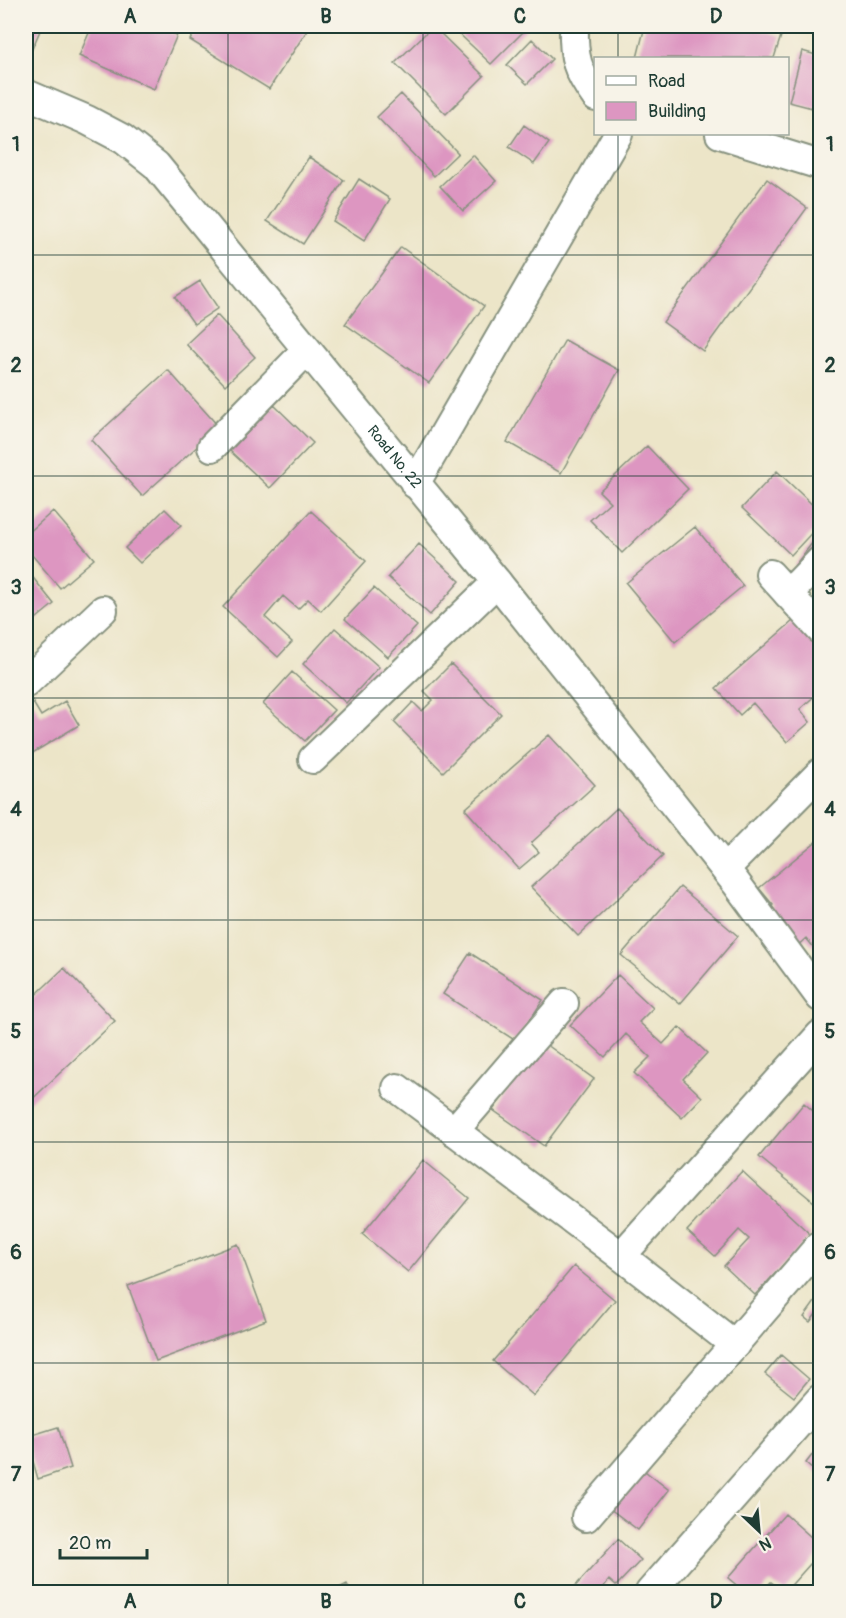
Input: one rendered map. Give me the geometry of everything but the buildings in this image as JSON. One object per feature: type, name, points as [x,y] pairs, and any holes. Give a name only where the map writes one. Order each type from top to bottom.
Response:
[{"type":"street","points":[[574,26],[573,53],[583,80],[594,94]]},
{"type":"street","name":"Road No. 22","points":[[26,94],[87,120],[123,139],[156,165],[496,582],[725,869],[820,997]]},
{"type":"street","points":[[416,484],[617,135]]},
{"type":"street","points":[[723,135],[820,165]]},
{"type":"street","points":[[212,447],[307,350]]},
{"type":"street","points":[[820,561],[779,584],[820,629]]},
{"type":"street","points":[[313,759],[496,582]]},
{"type":"street","points":[[26,683],[103,610]]},
{"type":"street","points":[[725,869],[820,773]]},
{"type":"street","points":[[454,1131],[564,1004]]},
{"type":"street","points":[[621,1256],[820,1035]]},
{"type":"street","points":[[397,1088],[621,1256],[735,1345]]},
{"type":"street","points":[[586,1517],[820,1245]]},
{"type":"street","points":[[650,1593],[820,1399]]}]
